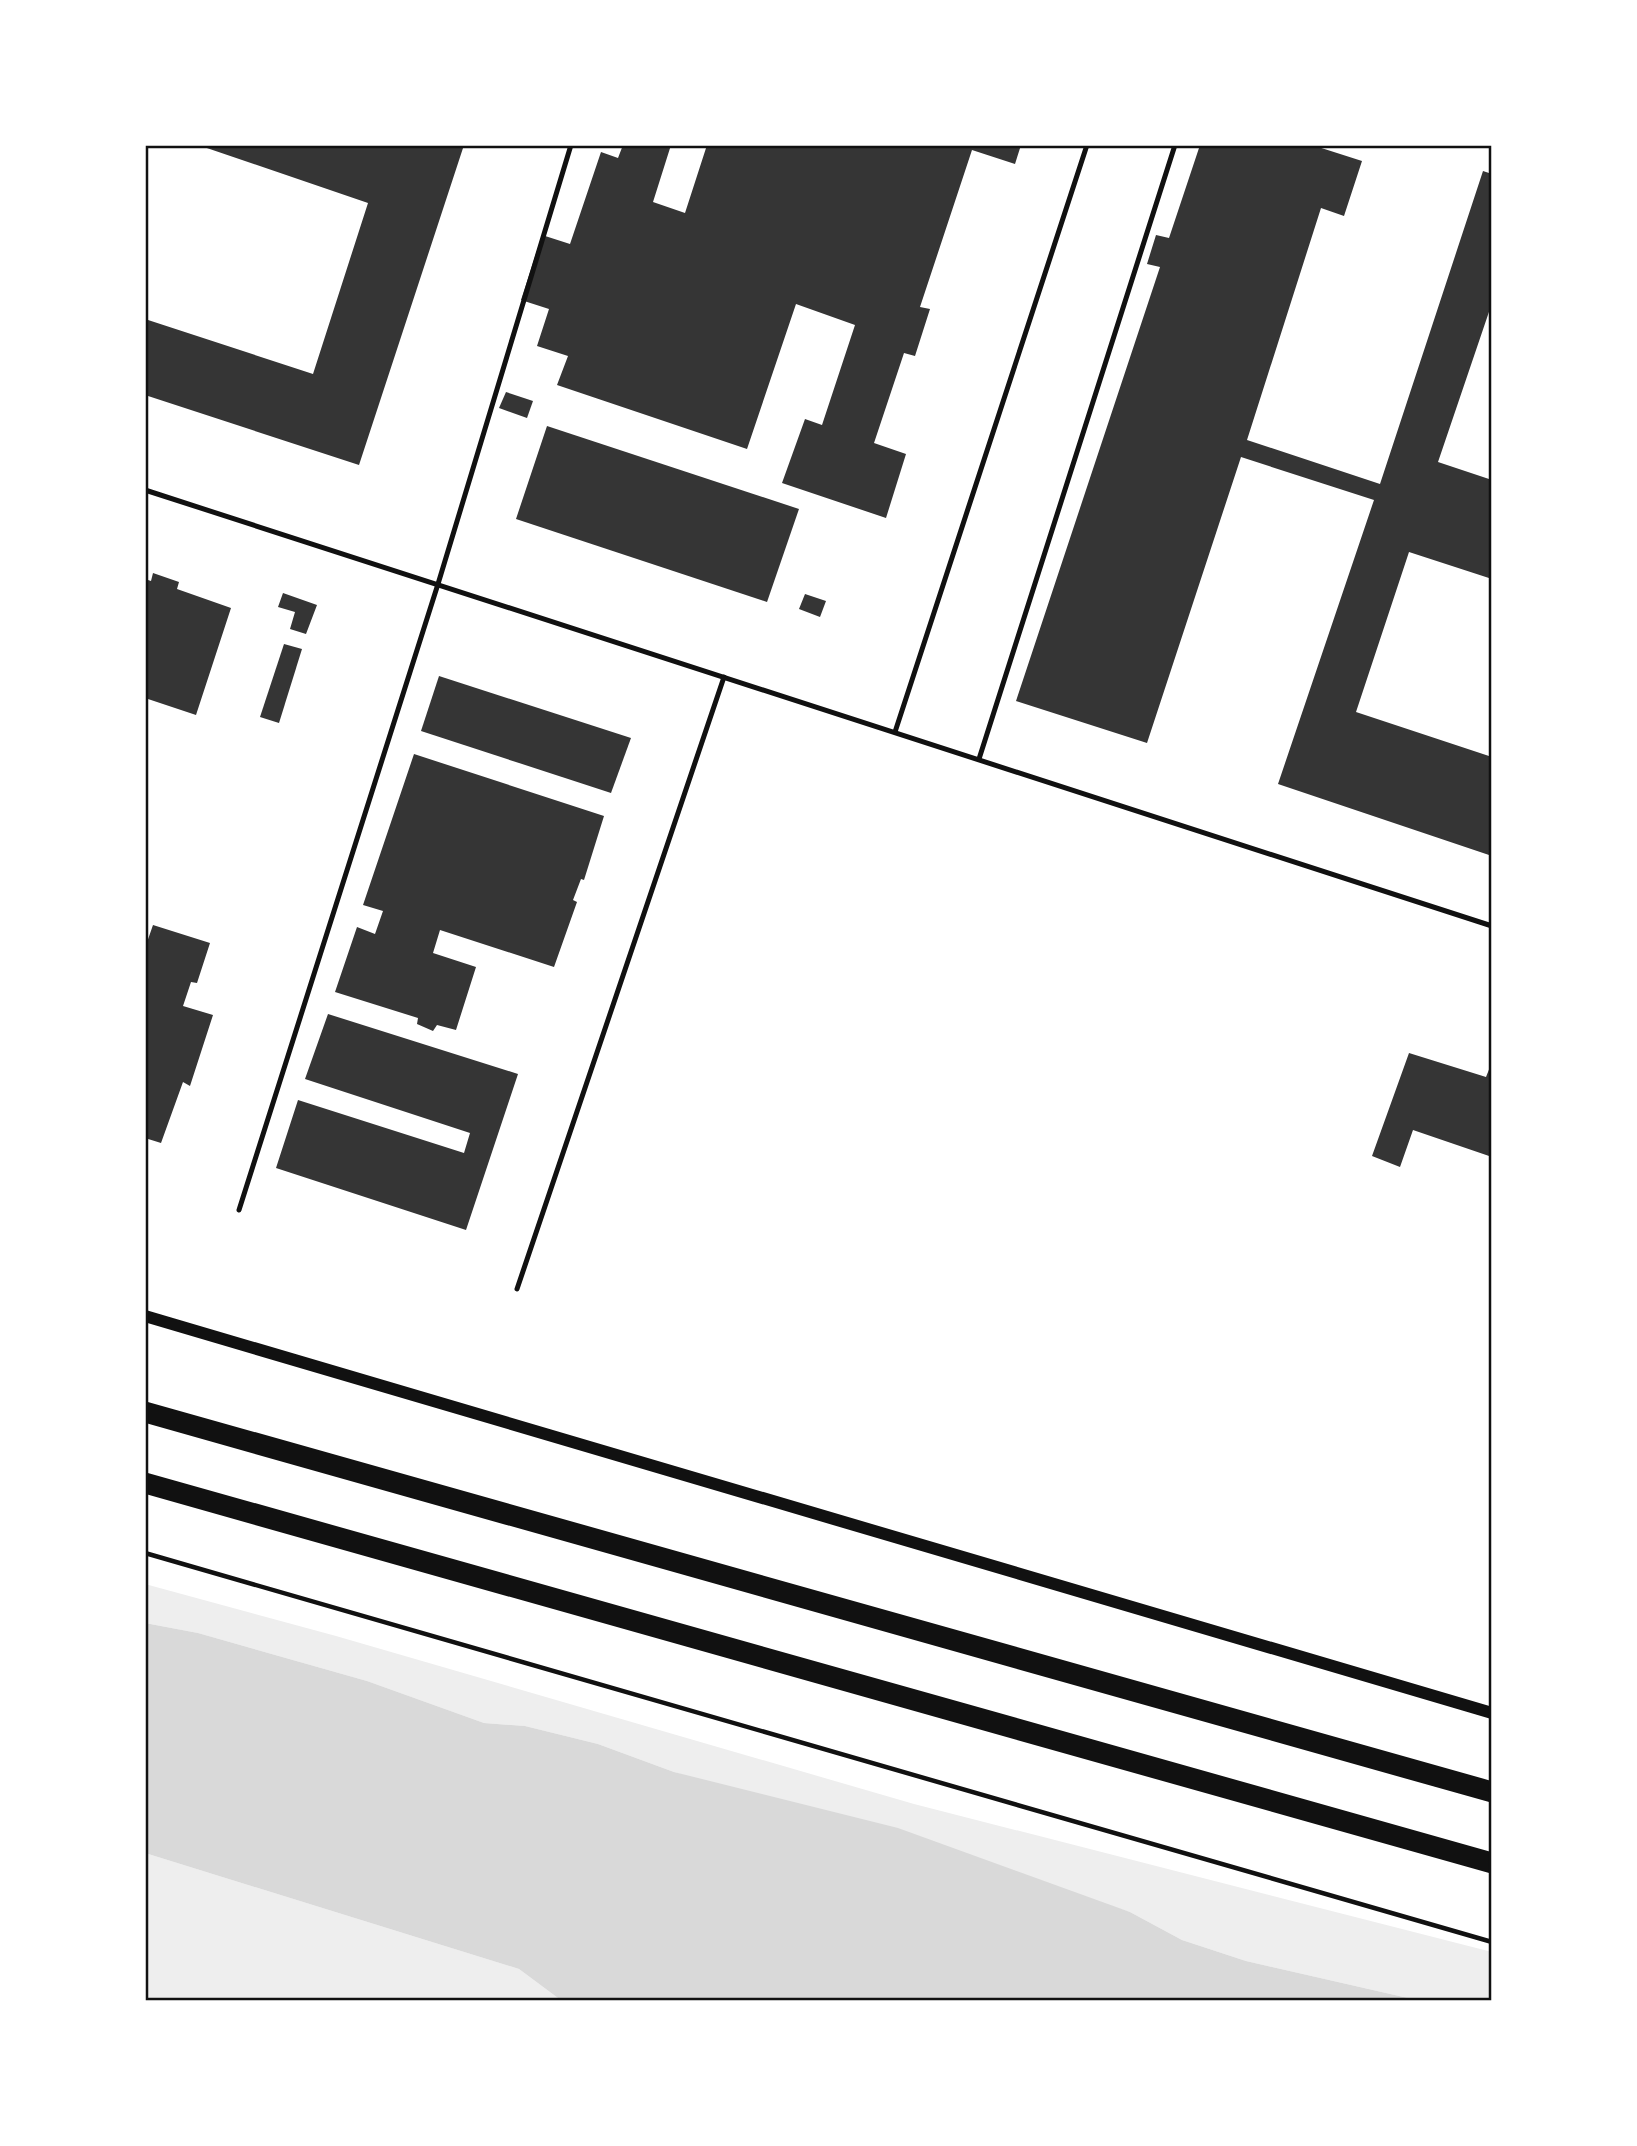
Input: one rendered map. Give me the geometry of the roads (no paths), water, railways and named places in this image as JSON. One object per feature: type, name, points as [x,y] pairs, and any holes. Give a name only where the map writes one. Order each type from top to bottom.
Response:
[{"type":"highway","points":[[145,1412],[1492,1792]]},
{"type":"highway","points":[[145,1483],[1492,1863]]},
{"type":"street","points":[[145,1317],[1492,1713]]},
{"type":"lane","points":[[239,1210],[438,584],[571,145]]},
{"type":"lane","points":[[895,732],[1087,145]]},
{"type":"lane","points":[[979,759],[1175,145]]},
{"type":"lane","points":[[145,490],[1492,926]]},
{"type":"lane","points":[[517,1289],[724,677]]}]
